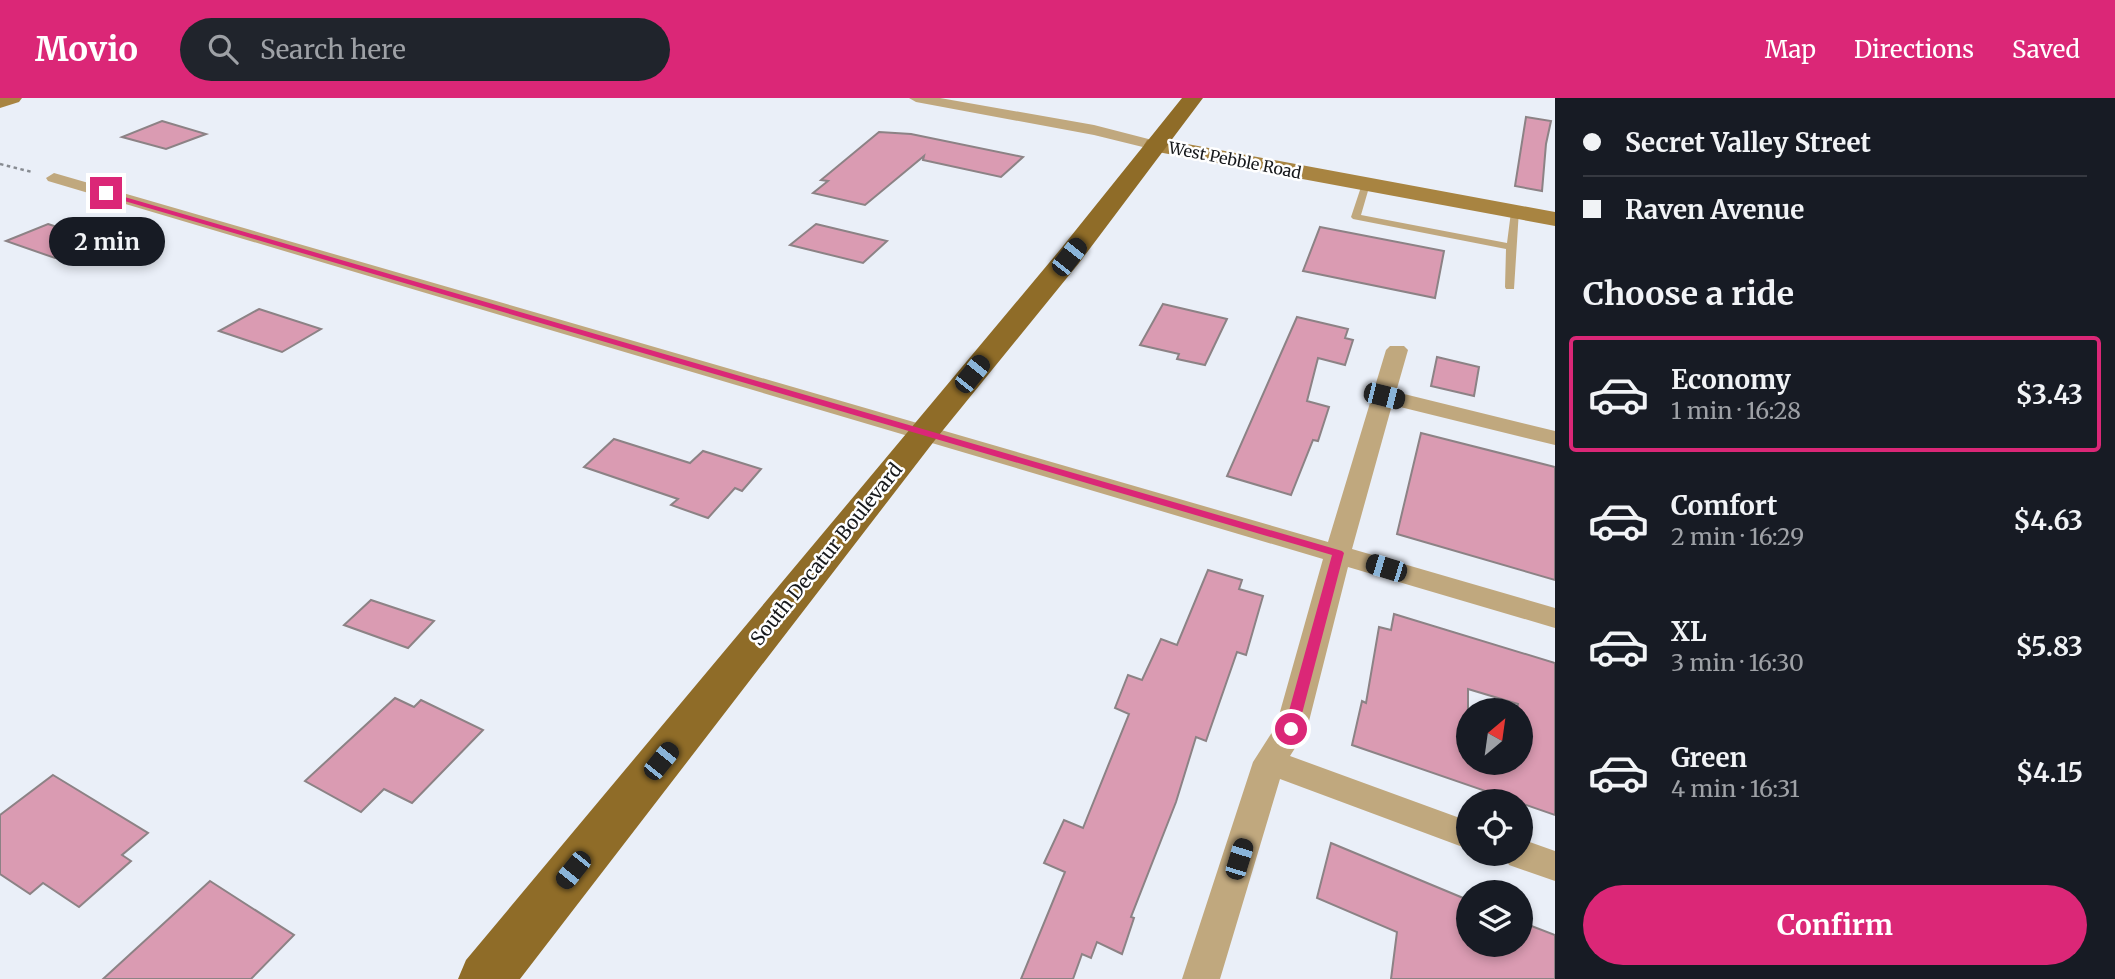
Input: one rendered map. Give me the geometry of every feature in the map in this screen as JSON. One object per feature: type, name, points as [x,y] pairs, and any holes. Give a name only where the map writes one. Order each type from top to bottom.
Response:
[{"type":"main road","name":"South Decatur Boulevard","points":[[486,979],[923,433],[1069,257],[1193,98]]},
{"type":"street","points":[[0,102],[12,98]]},
{"type":"street","name":"West Pebble Road","points":[[916,98],[1555,219]]},
{"type":"street","points":[[54,178],[1555,618]]},
{"type":"street","points":[[1201,979],[1269,762],[1291,729],[1338,553],[1397,350]]},
{"type":"street","points":[[1384,396],[1555,438]]},
{"type":"street","points":[[1269,762],[1456,831]]},
{"type":"street","points":[[1533,858],[1555,866]]},
{"type":"lane","points":[[1366,184],[1356,217],[1511,247]]},
{"type":"lane","points":[[1510,287],[1511,247],[1516,212]]},
{"type":"path","points":[[0,164],[54,178]]},
{"type":"building","points":[[1526,117],[1551,121],[1542,191],[1515,186]]},
{"type":"building","points":[[162,121],[206,134],[166,149],[122,137]]},
{"type":"building","points":[[879,132],[911,134],[1023,157],[1001,177],[923,160],[924,156],[865,205],[813,193],[828,181],[821,180]]},
{"type":"building","points":[[48,224],[60,228],[66,226],[102,238],[55,258],[6,241]]},
{"type":"building","points":[[816,224],[887,241],[863,263],[790,245]]},
{"type":"building","points":[[1320,227],[1444,251],[1435,298],[1303,271]]},
{"type":"building","points":[[1163,304],[1227,319],[1205,365],[1177,359],[1179,354],[1140,345]]},
{"type":"building","points":[[259,309],[321,329],[282,352],[219,331]]},
{"type":"building","points":[[1297,317],[1348,329],[1345,338],[1353,340],[1345,365],[1318,358],[1307,401],[1329,407],[1318,441],[1313,440],[1291,495],[1227,476]]},
{"type":"building","points":[[1437,357],[1479,367],[1474,396],[1431,386]]},
{"type":"building","points":[[1421,433],[1555,467],[1555,580],[1397,534]]},
{"type":"building","points":[[614,439],[690,463],[703,451],[761,469],[742,491],[735,488],[708,518],[671,505],[678,499],[584,467]]},
{"type":"building","points":[[1208,570],[1242,580],[1239,589],[1263,596],[1246,655],[1237,652],[1206,741],[1196,737],[1176,802],[1131,917],[1134,918],[1122,954],[1097,942],[1091,958],[1082,954],[1073,979],[1021,979],[1065,872],[1044,863],[1064,820],[1083,828],[1129,714],[1115,708],[1128,675],[1142,680],[1161,639],[1177,645]]},
{"type":"building","points":[[371,600],[434,621],[408,648],[344,625]]},
{"type":"building","points":[[1394,614],[1555,663],[1555,815],[1533,807],[1533,789],[1480,789],[1352,745],[1362,701],[1366,703],[1379,627],[1391,630]]},
{"type":"building","points":[[395,698],[414,707],[421,700],[483,730],[412,803],[384,789],[361,812],[305,781]]},
{"type":"building","points":[[53,775],[148,833],[122,855],[131,861],[79,907],[43,883],[30,894],[0,874],[0,815]]},
{"type":"building","points":[[1331,843],[1456,895],[1456,957],[1533,957],[1533,927],[1555,935],[1555,979],[1391,979],[1397,932],[1317,898]]},
{"type":"building","points":[[210,881],[294,935],[251,979],[103,979]]},
{"type":"route","points":[[106,193],[1338,553],[1291,729]]}]
